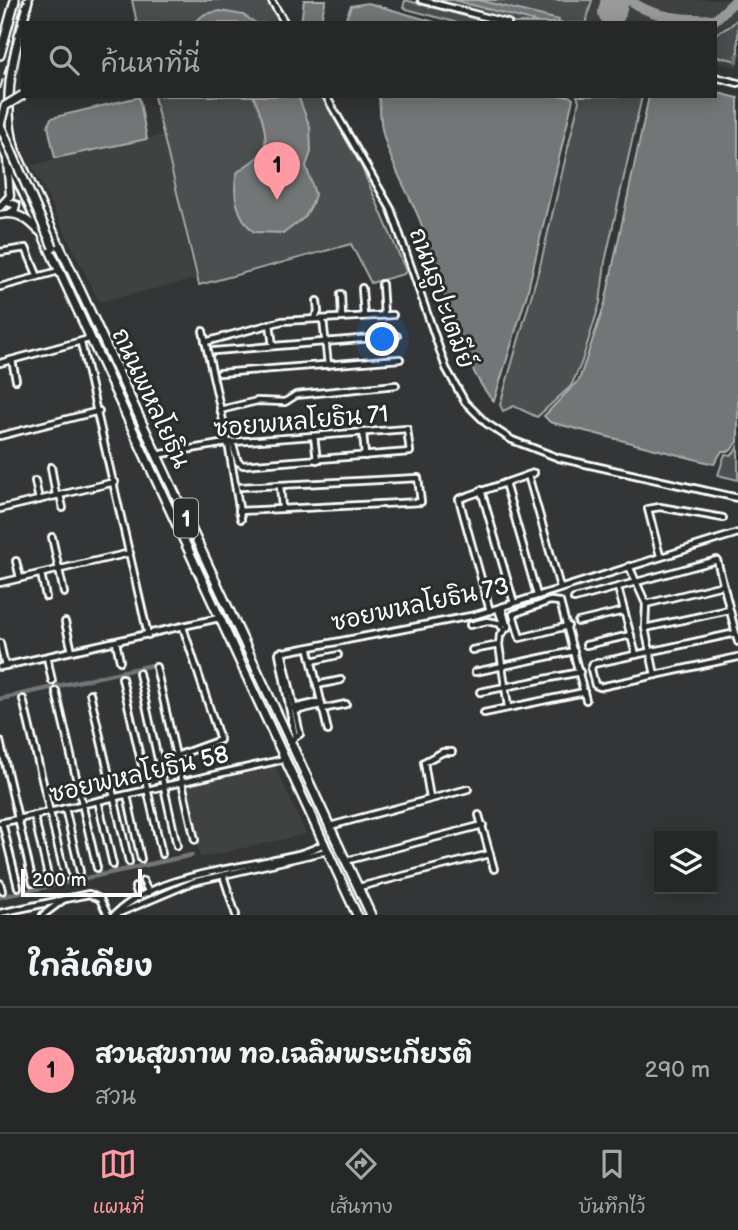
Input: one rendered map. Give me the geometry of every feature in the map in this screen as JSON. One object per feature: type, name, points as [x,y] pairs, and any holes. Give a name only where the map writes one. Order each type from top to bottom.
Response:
[{"type":"main road","points":[[0,55],[15,0]]},
{"type":"main road","name":"ถนนพหลโยธิน","points":[[24,21],[29,0]]},
{"type":"main road","name":"ถนนพหลโยธิน","points":[[21,31],[6,89],[9,130],[19,159],[235,624],[293,740],[370,915]]},
{"type":"main road","points":[[21,96],[5,106],[0,125],[53,247],[67,289]]},
{"type":"main road","name":"ถนนพหลโยธิน","points":[[0,142],[357,915]]},
{"type":"main road","points":[[0,207],[7,202],[11,192],[7,160]]},
{"type":"main road","points":[[0,215],[15,210],[16,205],[7,202]]},
{"type":"main road","points":[[10,213],[23,217],[39,231]]},
{"type":"main road","points":[[89,339],[101,335]]},
{"type":"main road","points":[[225,631],[227,625],[235,624]]},
{"type":"street","points":[[271,0],[284,21]]},
{"type":"street","points":[[421,0],[500,21]]},
{"type":"street","points":[[717,78],[738,83]]},
{"type":"street","name":"ถนนธูปะเตมีย์","points":[[327,98],[391,209],[446,368],[466,402],[486,423],[512,440],[559,458],[738,498]]},
{"type":"street","points":[[0,252],[26,248],[38,277]]},
{"type":"street","points":[[0,287],[59,271]]},
{"type":"street","points":[[382,284],[384,315]]},
{"type":"street","points":[[362,288],[364,316]]},
{"type":"street","points":[[341,294],[342,318]]},
{"type":"street","points":[[314,319],[318,312],[317,301]]},
{"type":"street","points":[[205,342],[270,324],[393,315]]},
{"type":"street","points":[[323,319],[328,365]]},
{"type":"street","points":[[270,324],[273,345]]},
{"type":"street","points":[[203,331],[220,410],[240,464],[365,456],[363,432]]},
{"type":"street","points":[[214,351],[397,335]]},
{"type":"street","points":[[0,363],[89,339]]},
{"type":"street","points":[[81,343],[99,411],[148,635]]},
{"type":"street","points":[[220,373],[400,359]]},
{"type":"street","points":[[12,360],[16,380]]},
{"type":"street","points":[[220,410],[257,401],[285,402],[296,395],[396,385]]},
{"type":"street","points":[[0,436],[99,411]]},
{"type":"street","name":"ซอยพหลโยธิน 71","points":[[156,455],[230,442],[407,429],[410,453],[365,456]]},
{"type":"street","points":[[314,436],[317,460]]},
{"type":"street","points":[[230,442],[241,519]]},
{"type":"street","points":[[51,467],[63,508]]},
{"type":"street","points":[[490,611],[459,499],[481,489],[531,474],[560,587]]},
{"type":"street","points":[[239,511],[421,502],[418,478],[242,487]]},
{"type":"street","points":[[35,481],[39,500]]},
{"type":"street","points":[[0,508],[115,482]]},
{"type":"street","points":[[505,482],[537,595]]},
{"type":"street","points":[[281,485],[282,508]]},
{"type":"street","points":[[481,489],[514,603]]},
{"type":"street","points":[[660,556],[648,509],[660,508],[723,518]]},
{"type":"street","name":"ซอยพหลโยธิน 73","points":[[293,740],[292,710],[278,657],[282,651],[490,611],[738,533]]},
{"type":"street","points":[[51,537],[64,593]]},
{"type":"street","points":[[0,583],[130,553]]},
{"type":"street","points":[[574,599],[717,560],[738,642]]},
{"type":"street","points":[[16,561],[20,578]]},
{"type":"street","points":[[629,566],[646,604],[645,628],[656,674]]},
{"type":"street","points":[[41,574],[46,597]]},
{"type":"street","points":[[646,604],[723,585]]},
{"type":"street","points":[[618,589],[636,655]]},
{"type":"street","points":[[568,626],[520,638],[515,612],[558,600],[568,626],[586,700]]},
{"type":"street","points":[[500,608],[505,625],[499,645],[508,707]]},
{"type":"street","points":[[645,628],[729,610]]},
{"type":"street","points":[[578,622],[624,611]]},
{"type":"street","points":[[0,643],[2,667],[219,618]]},
{"type":"street","points":[[470,625],[487,621],[505,625],[515,623]]},
{"type":"street","points":[[65,622],[72,651]]},
{"type":"street","points":[[175,756],[220,740],[183,626]]},
{"type":"street","points":[[736,633],[593,664],[591,669],[595,685],[600,687],[738,657]]},
{"type":"street","points":[[586,645],[631,635]]},
{"type":"street","points":[[116,642],[120,661]]},
{"type":"street","points":[[472,650],[499,645]]},
{"type":"street","points":[[309,650],[328,731]]},
{"type":"street","points":[[475,672],[574,651]]},
{"type":"street","points":[[312,661],[338,655]]},
{"type":"street","points":[[47,657],[52,681]]},
{"type":"street","points":[[156,667],[195,840]]},
{"type":"street","points":[[480,692],[580,672]]},
{"type":"street","points":[[139,673],[177,846]]},
{"type":"street","points":[[122,678],[162,854]]},
{"type":"street","points":[[317,685],[341,680]]},
{"type":"street","points":[[56,691],[97,868]]},
{"type":"street","points":[[484,713],[584,691]]},
{"type":"street","points":[[90,692],[129,862]]},
{"type":"street","points":[[23,699],[65,876]]},
{"type":"street","points":[[292,710],[346,704]]},
{"type":"street","points":[[0,741],[33,883]]},
{"type":"street","points":[[430,798],[426,759],[452,752]]},
{"type":"street","name":"ซอยพหลโยธิน 58","points":[[1,823],[285,759]]},
{"type":"street","points":[[330,826],[468,789]]},
{"type":"street","points":[[127,795],[141,859]]},
{"type":"street","points":[[98,801],[113,865]]},
{"type":"street","points":[[65,808],[80,872]]},
{"type":"street","points":[[34,815],[49,880]]},
{"type":"street","points":[[479,815],[494,869]]},
{"type":"street","points":[[1,823],[18,887]]},
{"type":"street","points":[[121,824],[128,824]]},
{"type":"street","points":[[345,860],[483,825]]},
{"type":"street","points":[[119,914],[169,890],[232,870],[326,847]]},
{"type":"street","points":[[358,888],[491,854]]},
{"type":"street","points":[[119,914],[149,893],[223,873]]},
{"type":"street","points":[[223,873],[236,915]]},
{"type":"street","points":[[144,881],[149,893]]},
{"type":"street","points":[[0,883],[2,891]]},
{"type":"street","points":[[135,887],[139,898]]},
{"type":"street","points":[[0,914],[92,895],[107,907],[108,915]]},
{"type":"street","points":[[43,915],[63,899]]},
{"type":"shaded area","points":[[132,0],[271,0],[283,21],[137,21]]},
{"type":"shaded area","points":[[304,0],[326,0],[321,21],[301,21]]},
{"type":"shaded area","points":[[405,0],[484,21],[451,21],[403,8]]},
{"type":"shaded area","points":[[424,0],[592,0],[587,21],[504,21]]},
{"type":"shaded area","points":[[454,0],[478,0],[559,20],[532,21]]},
{"type":"shaded area","points":[[533,0],[738,0],[738,67],[717,62],[717,21],[560,21]]},
{"type":"shaded area","points":[[368,3],[431,21],[345,21],[351,6]]},
{"type":"shaded area","points":[[220,11],[243,15],[253,21],[196,21],[205,14]]},
{"type":"shaded area","points":[[738,19],[738,61],[717,56],[717,33]]},
{"type":"shaded area","points":[[717,93],[738,98],[738,442],[730,451],[722,451],[714,464],[550,422],[544,416],[579,380],[605,303],[649,98],[717,98]]},
{"type":"shaded area","points":[[139,98],[147,139],[55,158],[48,126],[51,118]]},
{"type":"shaded area","points":[[154,98],[327,98],[357,156],[406,271],[404,274],[371,283],[351,244],[199,285]]},
{"type":"shaded area","points":[[254,98],[299,98],[310,127],[311,152],[306,166],[315,194],[305,217],[284,233],[254,232],[243,219],[237,205],[237,173],[258,157],[265,145],[263,123]]},
{"type":"shaded area","points":[[379,98],[573,99],[527,294],[494,401],[482,386],[461,342],[419,218],[398,174],[382,129]]},
{"type":"shaded area","points":[[578,98],[642,98],[605,262],[600,303],[581,364],[571,386],[537,417],[514,406],[503,411],[500,405],[541,262]]},
{"type":"shaded area","points":[[163,135],[195,279],[99,302],[32,165]]},
{"type":"shaded area","points":[[738,447],[738,480],[718,475],[725,454],[732,455]]},
{"type":"shaded area","points":[[274,764],[306,834],[200,858],[183,784]]},
{"type":"waterway","points":[[736,61],[738,55]]},
{"type":"waterway","points":[[0,699],[152,665]]},
{"type":"waterway","points":[[0,897],[192,855]]},
{"type":"taxiway","points":[[630,0],[660,14],[706,19],[716,19],[736,0]]},
{"type":"runway","points":[[612,12],[615,0]]},
{"type":"railway","points":[[0,89],[25,0]]},
{"type":"place","name":"สวนสุขภาพ ทอ.เฉลิมพระเกียรติ","points":[[277,200]]}]
